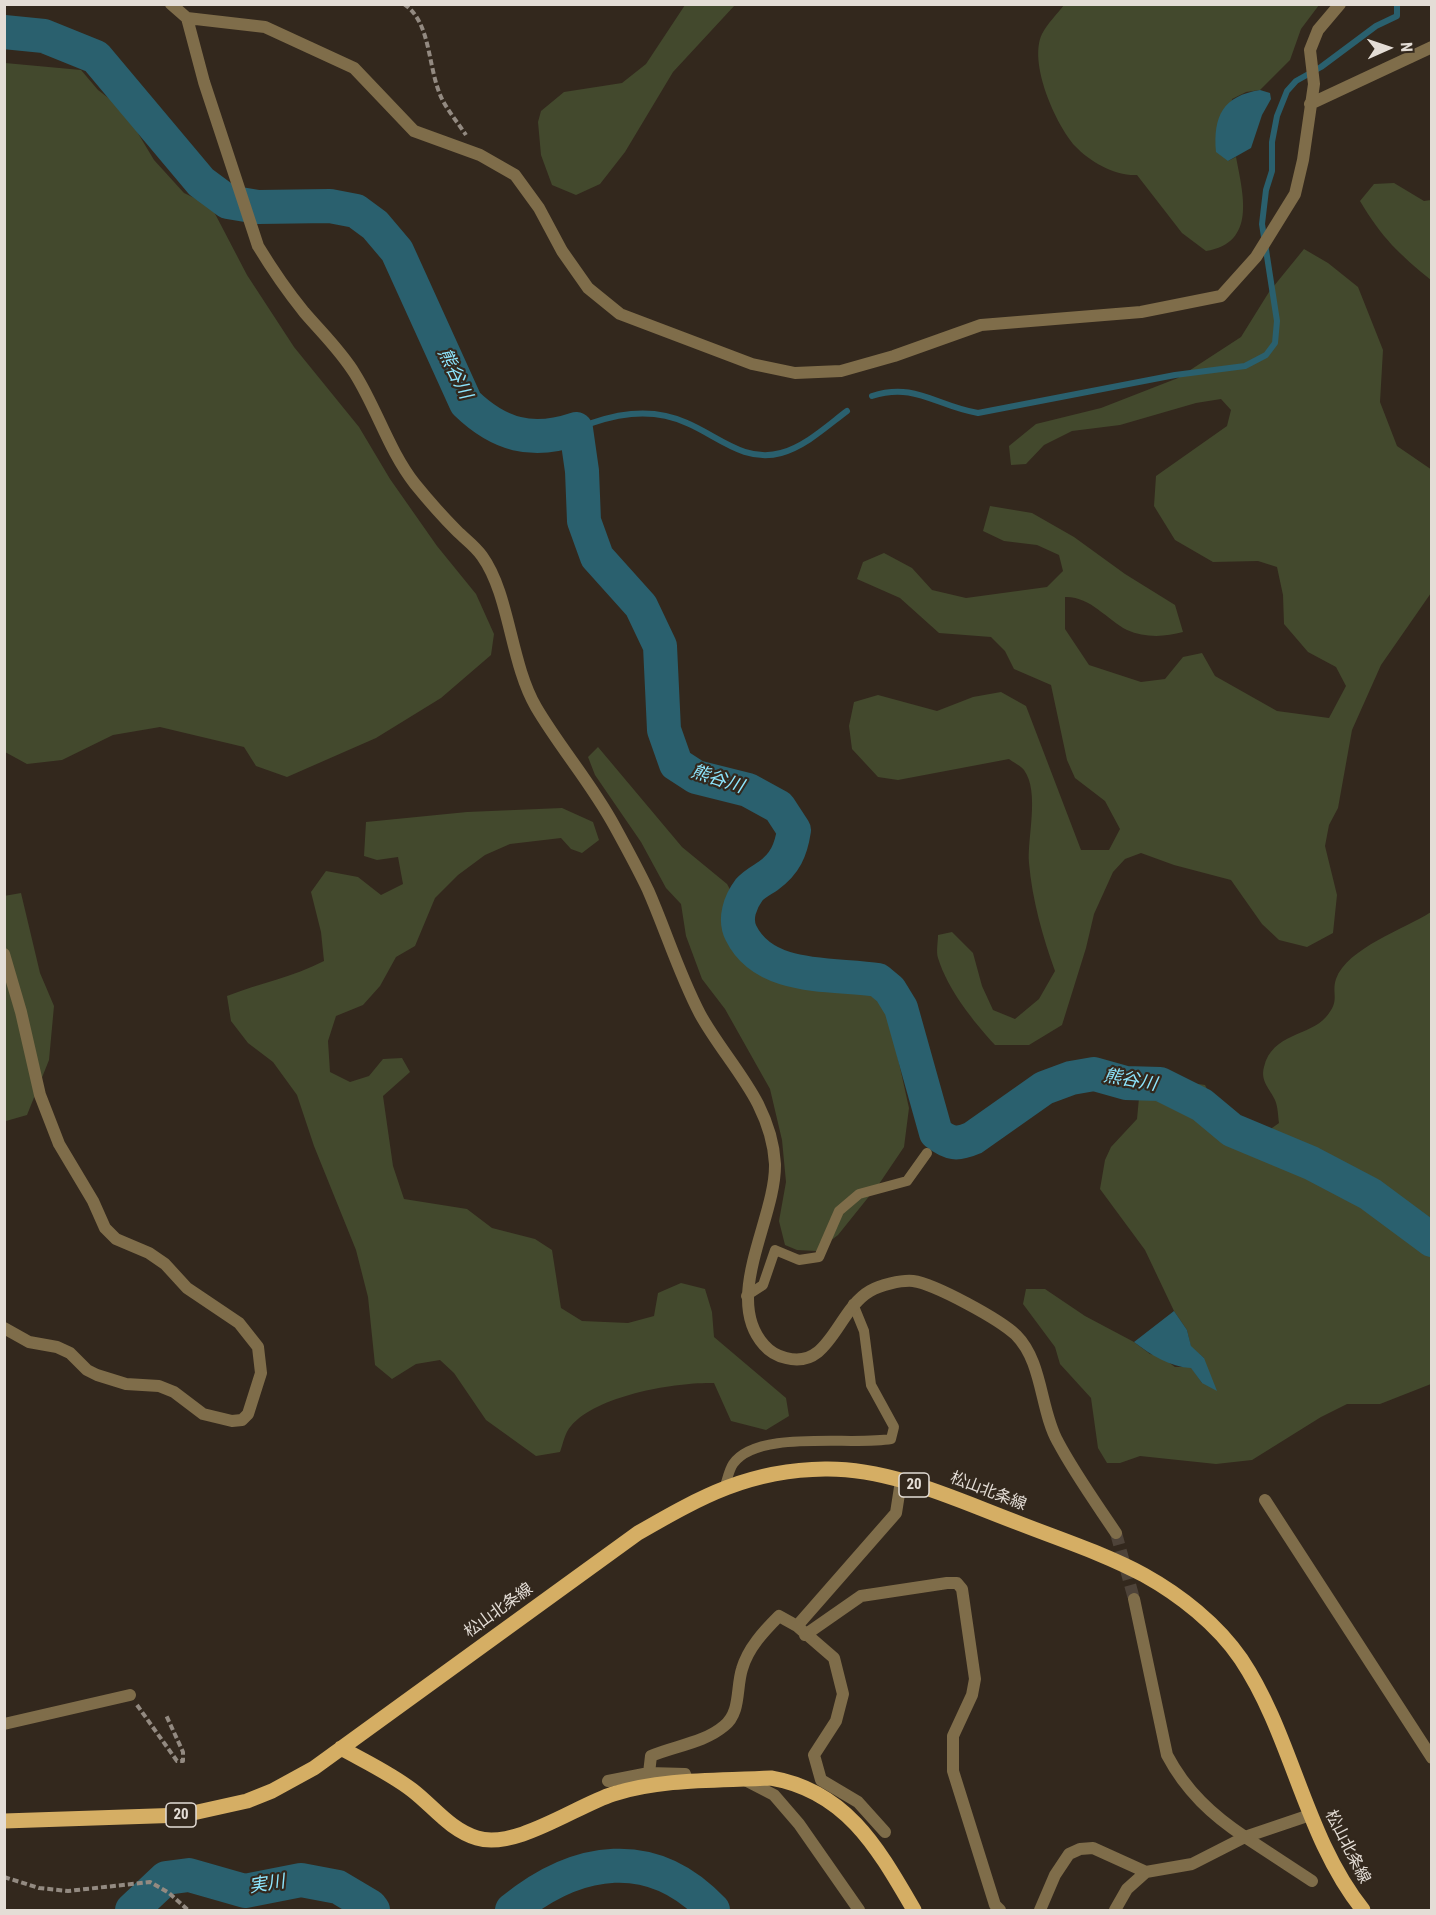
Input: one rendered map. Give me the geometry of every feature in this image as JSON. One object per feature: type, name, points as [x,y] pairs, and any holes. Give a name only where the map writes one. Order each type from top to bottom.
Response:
[{"type":"main road","name":"松山北条線","points":[[4,1821],[184,1815],[217,1810],[272,1791],[314,1768],[638,1533],[725,1486],[759,1476],[826,1469],[861,1472],[901,1481],[1080,1546],[1143,1575],[1204,1617],[1240,1658],[1274,1718],[1329,1857],[1363,1911]]},
{"type":"main road","points":[[341,1748],[410,1789],[459,1831],[478,1839],[496,1841],[528,1832],[612,1795],[642,1787],[771,1778],[789,1781],[834,1795],[881,1854],[914,1911]]},
{"type":"street","points":[[171,4],[187,18],[204,82],[258,246],[272,270],[304,311],[340,351],[358,378],[397,457],[414,483],[482,555],[496,584],[521,674],[535,705],[591,784],[648,891],[689,992],[703,1020],[757,1103],[770,1133],[775,1162],[773,1187],[746,1296],[751,1325],[762,1344],[776,1355],[795,1360],[811,1359],[824,1349],[853,1304],[872,1289],[913,1281],[948,1295],[1017,1336],[1033,1363],[1056,1439],[1116,1533]]},
{"type":"street","points":[[187,18],[265,27],[354,68],[414,131],[480,155],[515,176],[539,208],[562,251],[588,288],[620,314],[752,364],[795,374],[842,371],[981,326],[1141,312],[1221,296],[1257,257],[1295,194],[1303,160],[1314,84],[1310,50],[1317,30],[1340,4]]},
{"type":"street","points":[[1310,104],[1431,47]]},
{"type":"street","points":[[4,954],[21,1012],[40,1095],[60,1144],[93,1201],[105,1228],[116,1239],[149,1253],[165,1264],[187,1288],[239,1323],[258,1347],[261,1373],[248,1414],[242,1420],[231,1421],[203,1414],[174,1392],[159,1386],[126,1384],[97,1375],[87,1370],[70,1353],[57,1347],[29,1342],[4,1328]]},
{"type":"street","points":[[801,1630],[896,1513],[901,1481]]},
{"type":"street","points":[[1265,1500],[1431,1758]]},
{"type":"street","points":[[801,1630],[861,1596],[947,1583],[957,1583],[962,1590],[975,1679],[972,1695],[953,1736],[953,1771],[995,1905],[1000,1911]]},
{"type":"street","points":[[1134,1599],[1167,1755],[1179,1778],[1222,1822],[1312,1881]]},
{"type":"street","points":[[649,1773],[651,1756],[705,1738],[726,1726],[734,1713],[742,1669],[759,1636],[779,1616],[801,1630],[834,1658],[843,1694],[836,1721],[814,1755],[821,1780],[834,1795],[858,1802],[885,1832]]},
{"type":"street","points":[[4,1724],[130,1695]]},
{"type":"street","points":[[608,1781],[649,1773],[678,1772],[685,1774],[688,1782]]},
{"type":"street","points":[[745,1780],[774,1795],[799,1824],[859,1911]]},
{"type":"street","points":[[1115,1911],[1127,1889],[1146,1872],[1192,1864],[1245,1837],[1311,1815]]},
{"type":"street","points":[[1040,1911],[1055,1875],[1069,1854],[1080,1849],[1093,1848],[1146,1872]]},
{"type":"lane","points":[[746,1296],[763,1285],[775,1250],[799,1260],[819,1257],[839,1211],[858,1194],[908,1181],[927,1153]]},
{"type":"lane","points":[[725,1486],[733,1463],[761,1445],[802,1441],[872,1442],[891,1439],[894,1427],[871,1385],[864,1331],[853,1304]]},
{"type":"path","points":[[404,4],[424,27],[428,60],[442,100],[480,155]]},
{"type":"path","points":[[130,1695],[177,1761],[183,1761],[183,1752],[166,1715]]},
{"type":"path","points":[[4,1877],[39,1888],[68,1891],[150,1882],[169,1893],[188,1911]]},
{"type":"green space","points":[[685,5],[735,5],[673,72],[625,152],[600,184],[576,195],[552,185],[541,155],[538,122],[541,111],[564,92],[622,83],[646,64]]},
{"type":"green space","points":[[1064,5],[1319,5],[1301,29],[1290,60],[1260,90],[1246,92],[1232,99],[1228,161],[1236,157],[1243,215],[1240,227],[1233,238],[1222,246],[1206,251],[1182,233],[1137,175],[1120,173],[1095,162],[1075,146],[1060,124],[1041,77],[1039,46],[1042,34]]},
{"type":"green space","points":[[5,63],[81,70],[98,90],[124,110],[154,160],[184,193],[211,206],[247,275],[294,347],[359,427],[390,479],[437,546],[476,594],[494,634],[491,655],[441,698],[376,738],[287,777],[256,766],[244,747],[160,727],[113,735],[62,760],[27,764],[5,752]]},
{"type":"green space","points":[[1394,183],[1424,201],[1431,200],[1431,280],[1392,245],[1360,201],[1374,184]]},
{"type":"green space","points":[[1304,249],[1328,263],[1358,287],[1383,350],[1380,402],[1397,446],[1432,470],[1431,593],[1381,665],[1352,730],[1338,808],[1329,825],[1325,846],[1337,895],[1333,933],[1307,947],[1279,940],[1262,924],[1231,880],[1174,865],[1141,853],[1125,859],[1113,872],[1094,914],[1062,1025],[1029,1045],[995,1045],[970,1015],[948,982],[937,956],[938,935],[952,932],[973,953],[982,986],[993,1010],[1015,1019],[1039,999],[1055,971],[1046,945],[1030,877],[1032,803],[1029,779],[1023,769],[1009,759],[898,780],[878,777],[852,749],[849,726],[854,702],[878,695],[937,711],[973,697],[1001,692],[1026,706],[1081,850],[1109,850],[1120,829],[1105,801],[1075,778],[1067,760],[1051,685],[1014,669],[1005,651],[991,637],[939,633],[900,598],[857,579],[863,562],[884,553],[912,568],[932,590],[966,598],[1047,587],[1063,571],[1059,555],[1037,545],[1004,541],[983,531],[990,506],[1032,513],[1074,537],[1125,574],[1175,605],[1183,632],[1162,636],[1148,635],[1127,630],[1082,600],[1065,597],[1065,629],[1089,665],[1141,682],[1165,679],[1183,657],[1202,653],[1215,676],[1277,711],[1329,718],[1346,686],[1336,667],[1308,652],[1284,624],[1283,595],[1277,567],[1258,561],[1213,562],[1175,540],[1154,506],[1156,476],[1227,426],[1231,410],[1221,399],[1196,403],[1120,425],[1072,431],[1044,445],[1026,464],[1011,465],[1009,446],[1036,424],[1101,408],[1178,378],[1241,337],[1269,292]]},
{"type":"green space","points":[[598,747],[682,847],[727,884],[749,924],[770,948],[814,971],[868,986],[887,1009],[909,1108],[904,1147],[879,1184],[838,1235],[817,1251],[797,1250],[785,1245],[779,1221],[786,1182],[782,1140],[770,1089],[725,1009],[702,979],[686,936],[681,904],[666,888],[641,842],[595,775],[588,757]]},
{"type":"green space","points":[[562,808],[593,822],[599,840],[582,853],[571,849],[561,838],[510,844],[485,855],[458,875],[435,898],[415,946],[396,957],[380,986],[363,1005],[336,1016],[328,1041],[330,1072],[350,1082],[369,1076],[383,1059],[402,1058],[410,1072],[383,1096],[393,1166],[404,1199],[467,1209],[492,1228],[535,1239],[552,1250],[561,1308],[582,1321],[628,1323],[654,1316],[658,1293],[681,1283],[705,1289],[712,1312],[714,1337],[786,1398],[789,1416],[766,1430],[731,1421],[714,1383],[679,1385],[638,1392],[599,1406],[583,1415],[571,1426],[560,1452],[536,1456],[486,1420],[454,1373],[440,1360],[416,1364],[392,1379],[375,1365],[368,1297],[356,1250],[314,1146],[297,1095],[273,1062],[248,1043],[231,1021],[227,996],[324,961],[321,932],[311,892],[326,871],[358,877],[381,895],[403,884],[398,857],[377,860],[364,856],[366,822],[467,812]]},
{"type":"green space","points":[[21,893],[40,973],[54,1006],[49,1060],[27,1115],[6,1121],[4,896]]},
{"type":"green space","points":[[1431,912],[1431,1384],[1380,1404],[1347,1404],[1321,1417],[1252,1460],[1216,1464],[1140,1456],[1120,1463],[1107,1463],[1098,1448],[1091,1398],[1060,1364],[1055,1347],[1023,1304],[1026,1289],[1045,1289],[1085,1316],[1134,1342],[1150,1354],[1160,1356],[1175,1367],[1191,1367],[1202,1383],[1204,1358],[1191,1347],[1187,1330],[1174,1311],[1145,1250],[1100,1189],[1105,1160],[1111,1147],[1137,1119],[1139,1098],[1145,1082],[1172,1080],[1205,1085],[1218,1109],[1234,1128],[1243,1133],[1254,1134],[1266,1131],[1279,1123],[1276,1103],[1263,1077],[1268,1056],[1283,1041],[1311,1028],[1326,1017],[1333,1006],[1336,979],[1342,968],[1352,958],[1378,940]]},
{"type":"water","points":[[1260,90],[1270,93],[1271,99],[1262,115],[1251,148],[1228,161],[1216,152],[1216,128],[1219,118],[1229,103],[1237,97]]},
{"type":"water","points":[[1174,1311],[1187,1330],[1191,1346],[1204,1358],[1217,1391],[1202,1383],[1191,1368],[1161,1360],[1134,1342]]},
{"type":"waterway","points":[[872,396],[887,392],[913,393],[978,413],[1175,375],[1245,366],[1266,355],[1275,343],[1277,321],[1262,224],[1266,190],[1272,171],[1272,142],[1277,116],[1287,91],[1296,81],[1321,67],[1376,26],[1397,16],[1397,4]]},
{"type":"waterway","name":"熊谷川","points":[[4,32],[44,36],[96,57],[201,182],[228,202],[258,207],[330,206],[356,211],[375,225],[397,251],[466,403],[491,423],[517,434],[545,436],[576,429],[582,471],[584,521],[597,557],[641,606],[660,646],[664,730],[676,764],[696,777],[748,790],[779,807],[794,830],[789,850],[783,861],[774,871],[751,888],[743,900],[738,916],[741,933],[752,949],[766,960],[783,968],[822,975],[878,980],[890,990],[901,1008],[936,1133],[954,1142],[973,1138],[1044,1088],[1071,1078],[1094,1074],[1126,1083],[1160,1084],[1202,1105],[1232,1130],[1311,1163],[1370,1194],[1432,1240]]},
{"type":"waterway","points":[[576,429],[603,419],[645,413],[673,418],[698,428],[732,447],[755,454],[768,455],[799,446],[847,411]]},
{"type":"waterway","name":"実川","points":[[512,1910],[562,1878],[588,1870],[614,1866],[640,1867],[665,1875],[690,1889],[713,1910]]},
{"type":"waterway","name":"実川","points":[[132,1910],[166,1878],[189,1875],[245,1891],[301,1880],[338,1887],[373,1910]]},
{"type":"tunnel","points":[[1116,1533],[1134,1599]]}]
